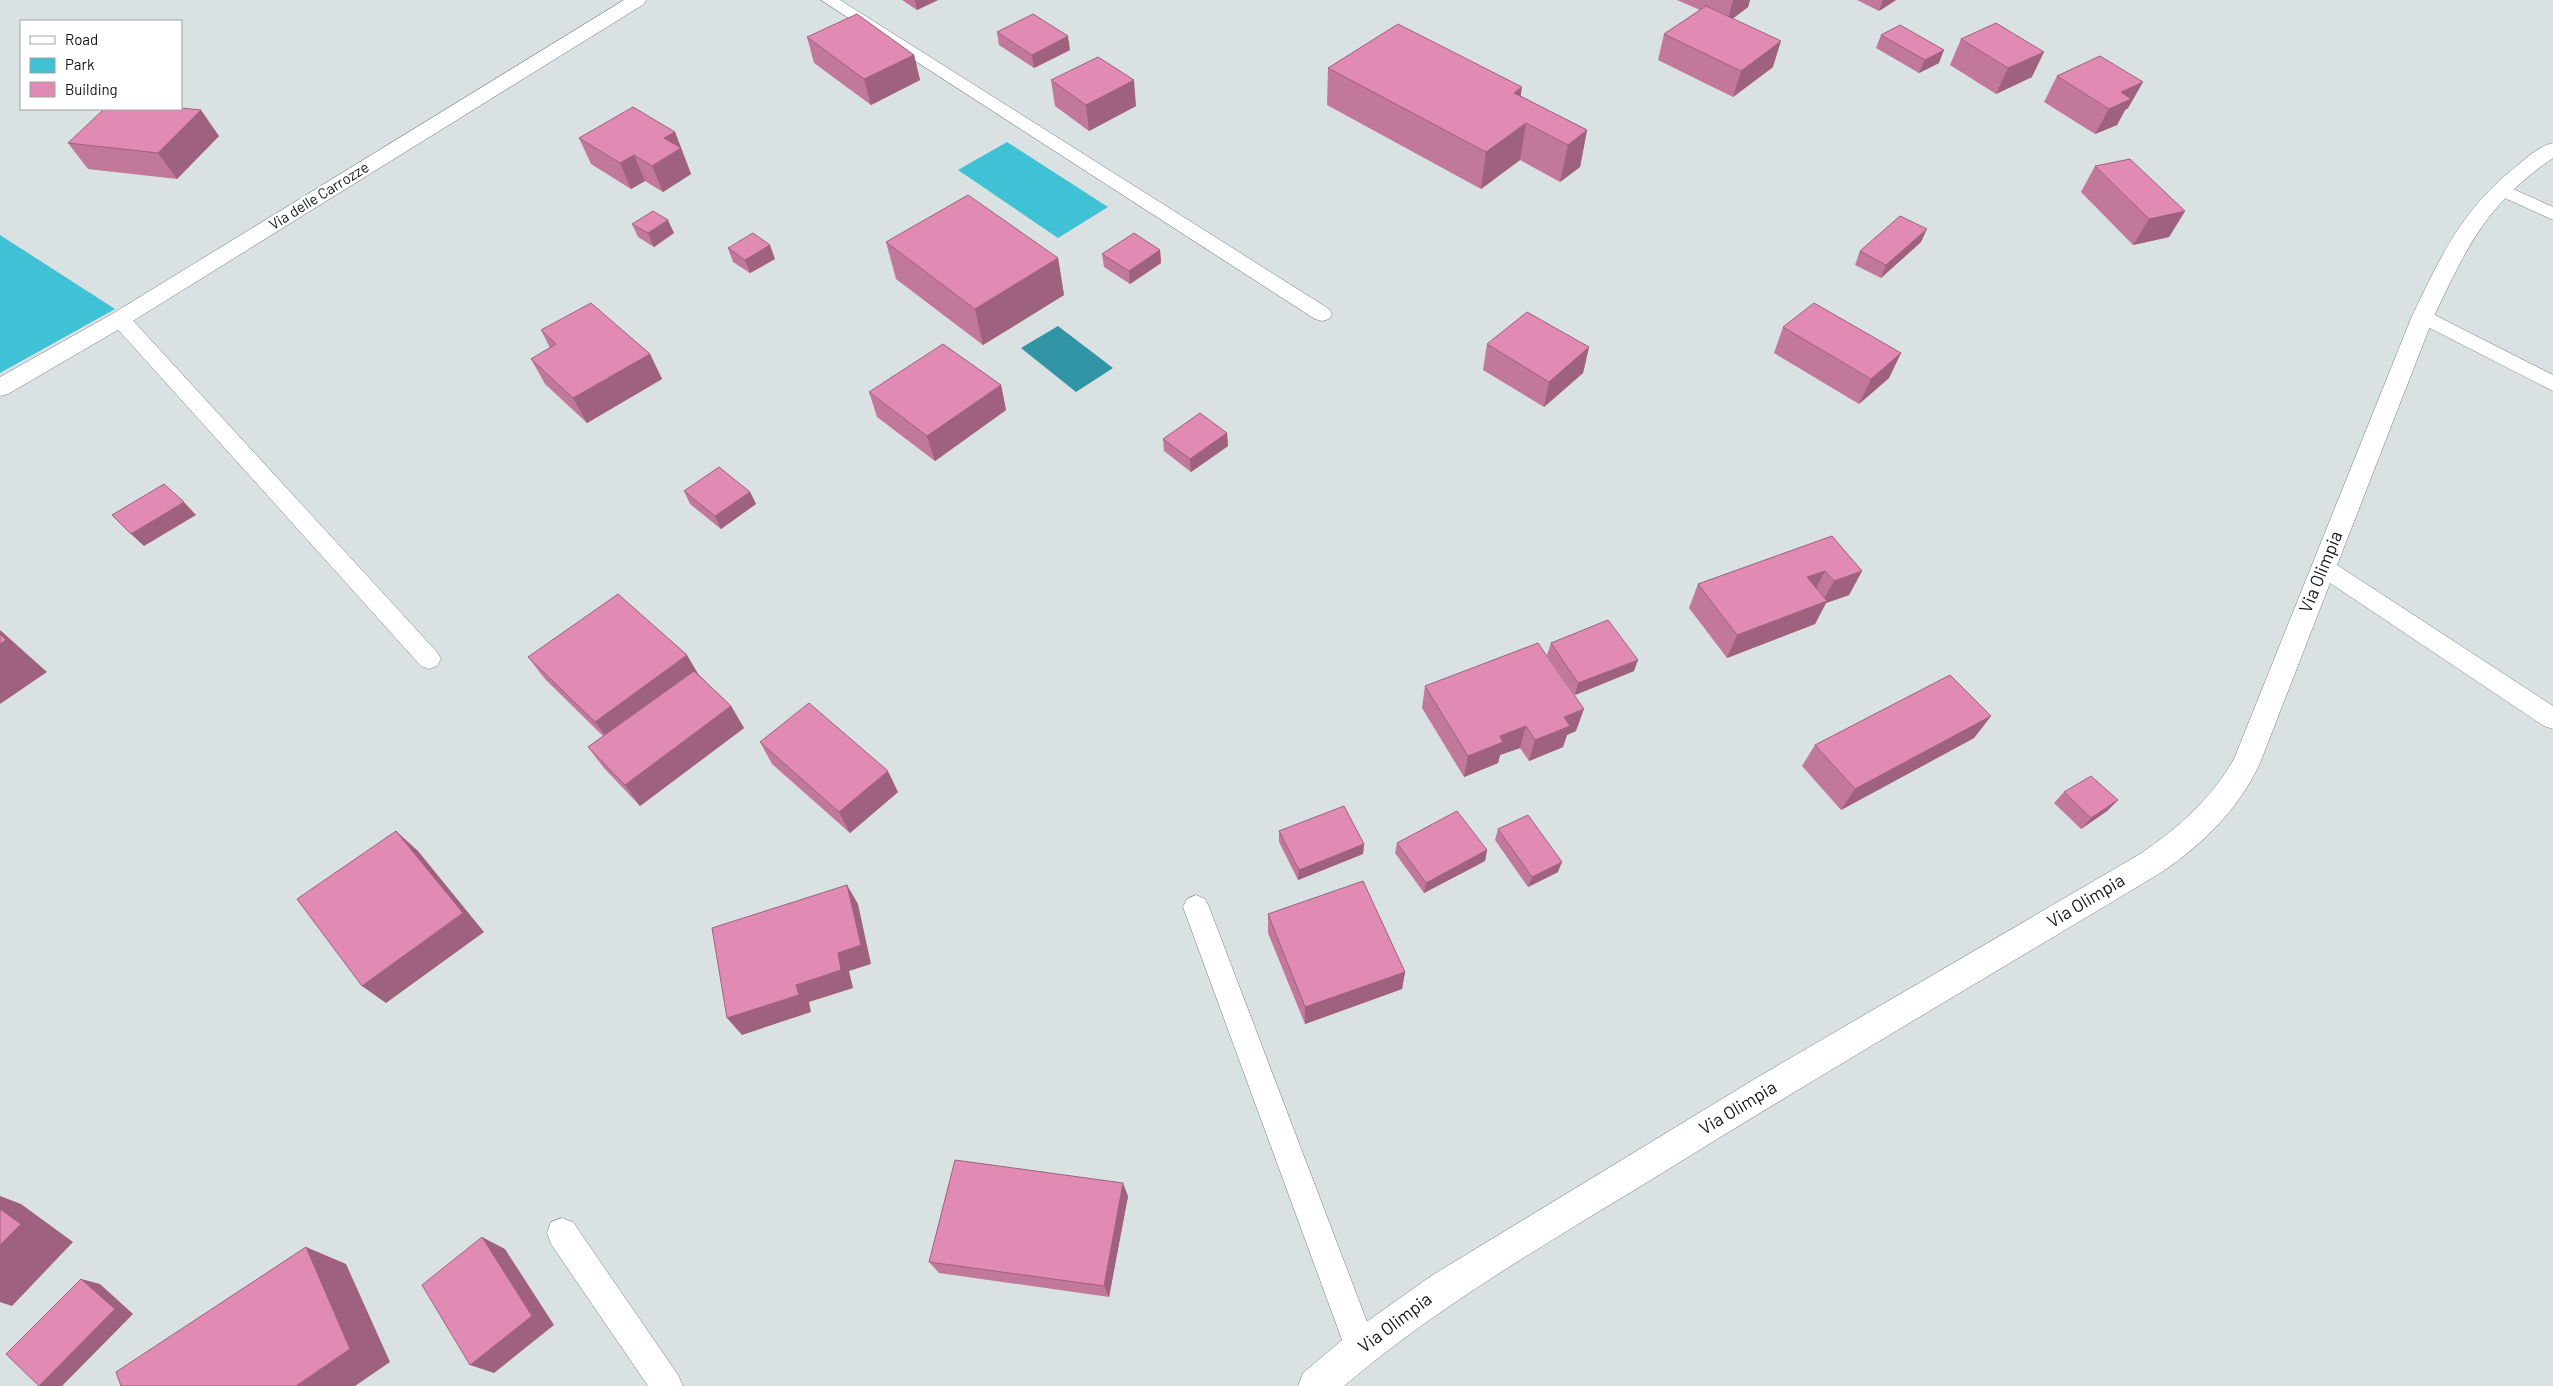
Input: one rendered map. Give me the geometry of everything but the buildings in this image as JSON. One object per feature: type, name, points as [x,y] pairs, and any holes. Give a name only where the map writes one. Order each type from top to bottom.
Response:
[{"type":"street","name":"Via delle Carrozze","points":[[0,388],[120,319],[637,0]]},
{"type":"street","name":"Via Olimpia","points":[[1316,1386],[1361,1348],[1443,1288],[1770,1088],[2150,863],[2192,834],[2227,796],[2239,776],[2423,316],[2448,263],[2471,225],[2502,190],[2553,149]]},
{"type":"lane","points":[[829,0],[1322,314]]},
{"type":"lane","points":[[2502,190],[2553,214]]},
{"type":"lane","points":[[2423,316],[2553,384]]},
{"type":"lane","points":[[120,319],[429,659]]},
{"type":"lane","points":[[2323,568],[2553,719]]},
{"type":"lane","points":[[1196,907],[1361,1348]]},
{"type":"lane","points":[[562,1233],[667,1386]]},
{"type":"green space","points":[[1007,142],[1108,207],[1058,238],[958,170]]},
{"type":"green space","points":[[0,235],[115,309],[0,373]]},
{"type":"shaded area","points":[[1058,326],[1113,368],[1076,392],[1021,348]]}]
